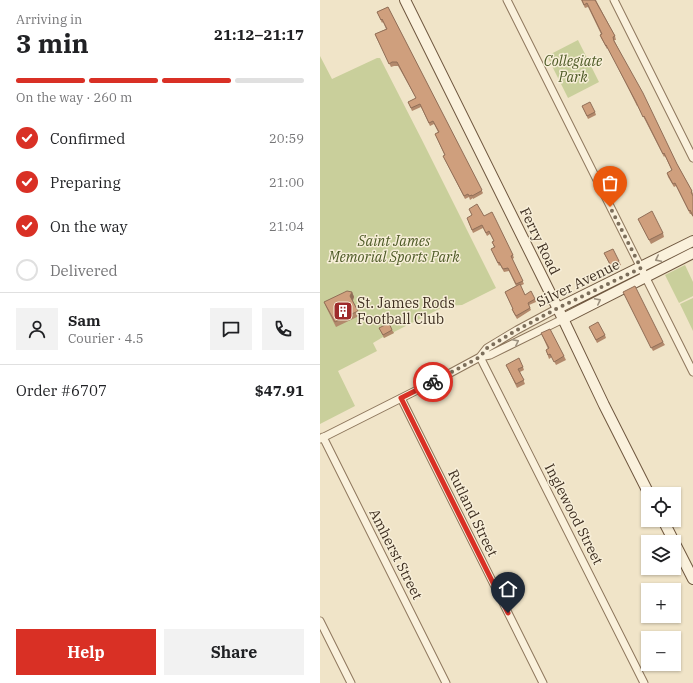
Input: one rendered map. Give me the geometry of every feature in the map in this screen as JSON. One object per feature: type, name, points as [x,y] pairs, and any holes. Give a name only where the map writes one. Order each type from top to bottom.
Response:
[{"type":"main road","name":"Ferry Road","points":[[405,0],[645,487]]},
{"type":"main road","name":"Silver Avenue","points":[[558,308],[693,241]]},
{"type":"main road","name":"Silver Avenue","points":[[563,319],[693,253]]},
{"type":"main road","points":[[667,527],[693,579]]},
{"type":"street","points":[[507,0],[693,372]]},
{"type":"street","points":[[614,0],[693,158]]},
{"type":"street","name":"Silver Avenue","points":[[480,357],[487,348],[558,308]]},
{"type":"street","name":"Silver Avenue","points":[[322,438],[480,357],[490,355],[563,319]]},
{"type":"street","name":"Inglewood Street","points":[[480,357],[644,683]]},
{"type":"street","name":"Rutland Street","points":[[401,398],[543,683]]},
{"type":"street","name":"Amherst Street","points":[[322,438],[446,683]]},
{"type":"street","points":[[320,621],[351,683]]},
{"type":"green space","name":"Collegiate Park","points":[[578,40],[599,82],[568,98],[547,56]]},
{"type":"green space","name":"Saint James Memorial Sports Park","points":[[320,56],[332,79],[377,58],[380,58],[496,288],[462,305],[445,306],[373,343],[377,351],[338,371],[355,406],[320,424]]},
{"type":"green space","points":[[685,265],[693,282],[693,296],[679,303],[665,275]]},
{"type":"green space","points":[[693,298],[693,331],[680,304]]},
{"type":"building","points":[[582,0],[595,0],[615,36],[613,37],[614,41],[643,93],[677,164],[692,191],[693,216],[675,183],[673,184],[667,173],[672,170],[664,153],[663,154],[600,35],[602,34],[587,3],[584,5]]},
{"type":"building","points":[[388,7],[482,190],[472,196],[469,196],[468,194],[464,196],[443,156],[445,155],[435,134],[439,132],[433,121],[429,123],[420,104],[411,108],[408,102],[416,98],[397,62],[392,62],[389,64],[375,34],[387,29],[377,12]]},
{"type":"building","points":[[590,102],[595,112],[587,116],[582,106]]},
{"type":"building","points":[[477,204],[484,216],[492,212],[513,255],[511,256],[523,281],[516,284],[508,268],[503,269],[499,262],[498,263],[491,249],[495,247],[489,231],[486,233],[482,225],[472,230],[467,218],[472,215],[469,209]]},
{"type":"building","points":[[652,211],[663,233],[649,240],[638,219]]},
{"type":"building","points":[[613,249],[619,261],[611,266],[604,253]]},
{"type":"building","points":[[520,284],[525,295],[531,291],[535,299],[528,303],[530,308],[516,316],[505,292]]},
{"type":"building","points":[[635,286],[663,342],[651,348],[623,292]]},
{"type":"building","name":"St. James Rods Football Club","points":[[347,291],[352,292],[350,296],[358,311],[335,322],[324,302]]},
{"type":"building","points":[[598,322],[605,335],[596,340],[589,327]]},
{"type":"building","points":[[389,323],[392,330],[383,335],[379,328]]},
{"type":"building","points":[[550,329],[564,356],[554,362],[550,354],[548,355],[546,350],[549,348],[541,333]]},
{"type":"building","points":[[519,358],[523,367],[518,369],[524,380],[516,384],[506,365]]},
{"type":"way so far","points":[[433,382],[480,357],[487,348],[517,330],[558,308],[641,268],[610,207]]},
{"type":"place","name":"St. James Rods Football Club","points":[[343,311]]},
{"type":"route","points":[[433,382],[401,398],[508,613]]}]
